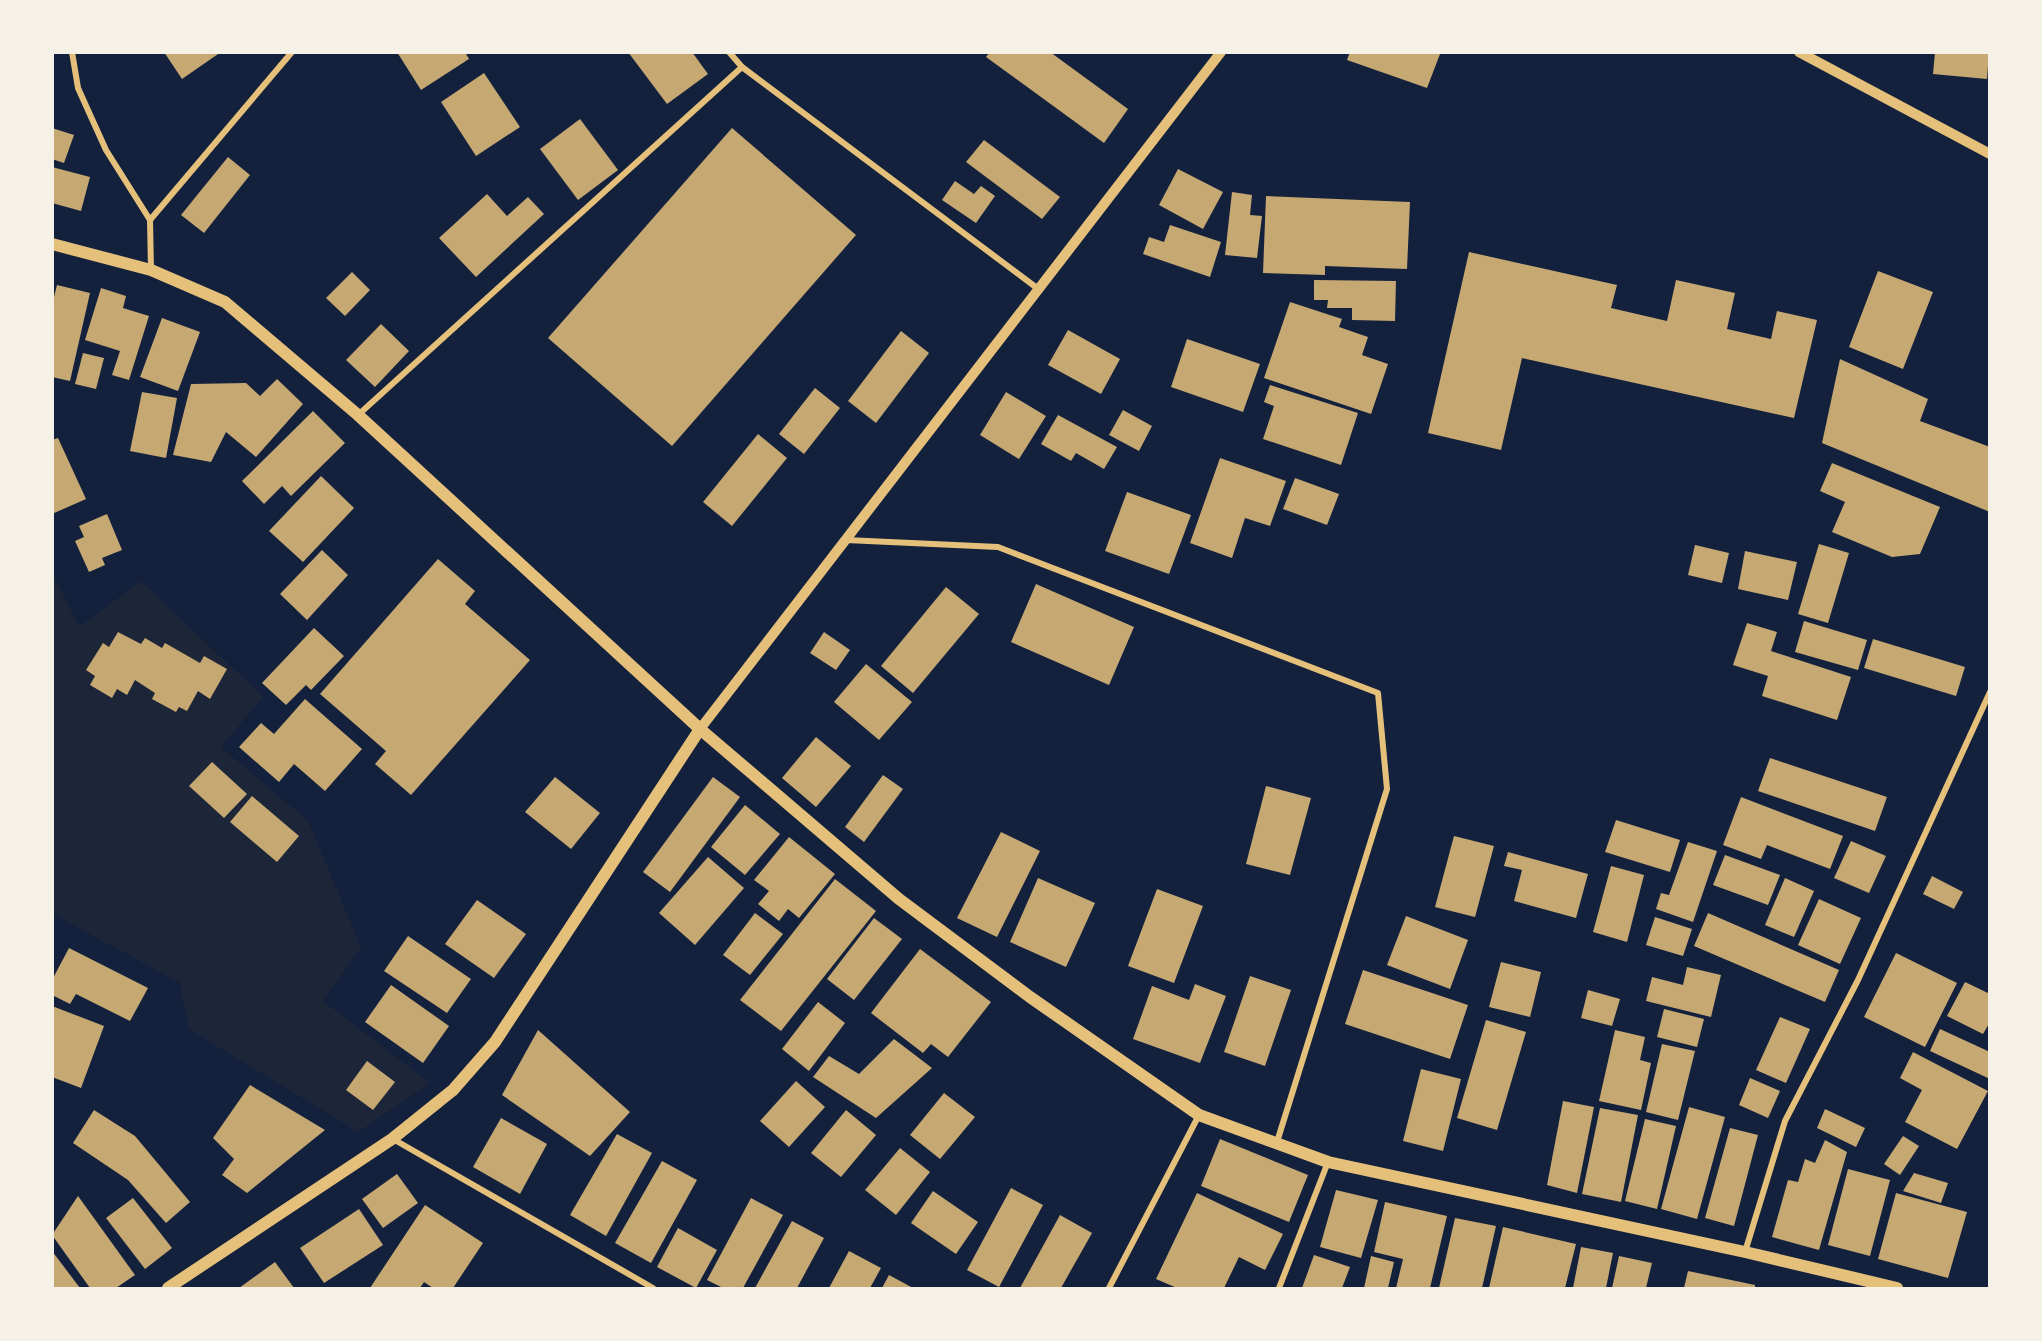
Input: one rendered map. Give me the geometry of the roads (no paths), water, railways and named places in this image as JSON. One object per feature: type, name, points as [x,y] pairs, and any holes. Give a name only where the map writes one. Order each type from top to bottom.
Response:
[{"type":"main road","points":[[52,244],[152,270],[225,302],[358,415],[700,729],[898,899],[1030,997],[1199,1115],[1328,1162],[1745,1252],[1897,1288]]},
{"type":"main road","points":[[168,1288],[392,1139],[453,1090],[495,1042],[700,729]]},
{"type":"street","points":[[72,52],[78,87],[106,150],[150,220],[152,270]]},
{"type":"street","points":[[150,220],[292,52]]},
{"type":"street","points":[[729,52],[742,67],[1037,288]]},
{"type":"street","points":[[700,729],[1037,288],[1221,52]]},
{"type":"street","points":[[1799,52],[1989,154]]},
{"type":"street","points":[[358,415],[742,67]]},
{"type":"street","points":[[846,540],[998,547],[1378,693],[1387,789],[1277,1142]]},
{"type":"street","points":[[1745,1252],[1785,1121],[1858,980],[1989,692]]},
{"type":"street","points":[[1109,1288],[1199,1115]]},
{"type":"street","points":[[392,1139],[652,1288]]},
{"type":"street","points":[[1279,1288],[1328,1162]]}]
